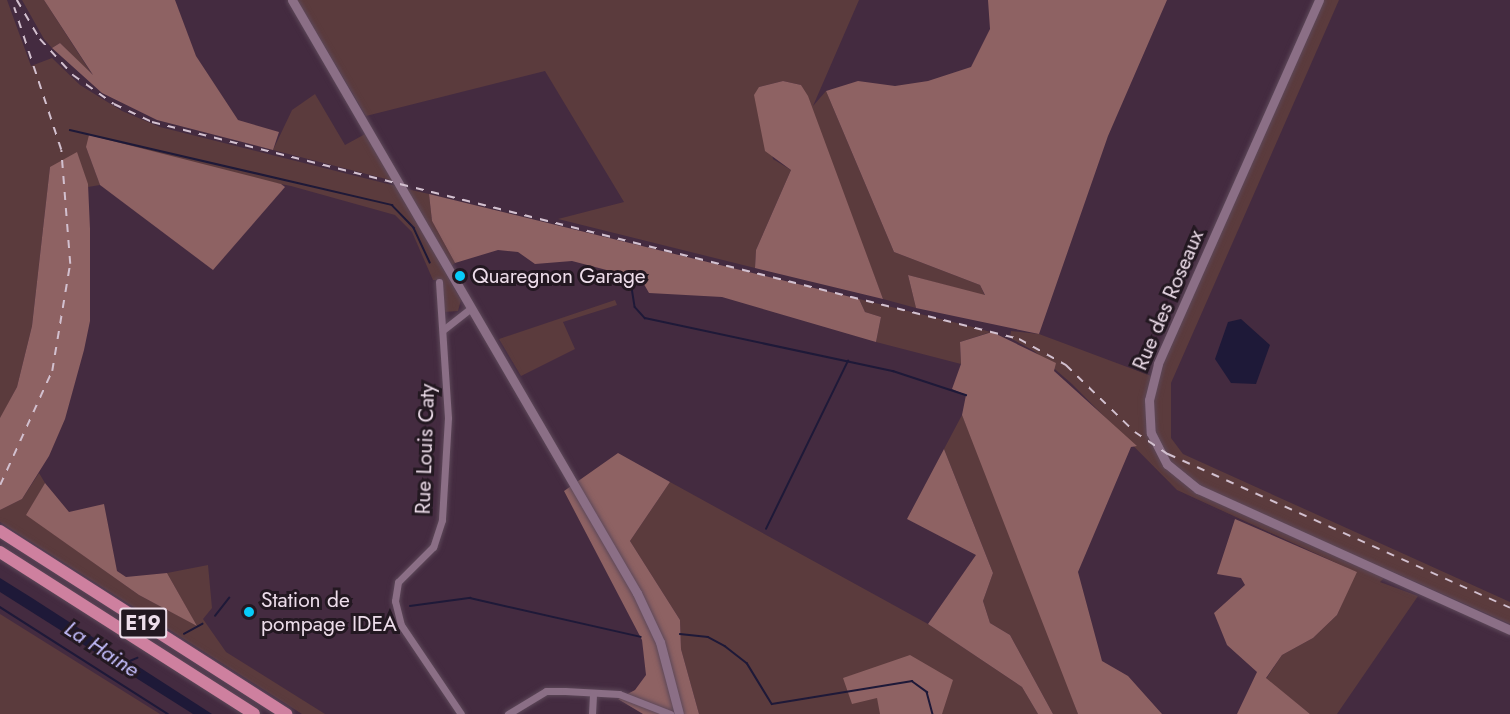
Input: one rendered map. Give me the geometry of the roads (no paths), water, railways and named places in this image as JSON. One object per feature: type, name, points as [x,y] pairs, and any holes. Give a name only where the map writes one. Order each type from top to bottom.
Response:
[{"type":"highway","name":"E19","points":[[0,531],[286,714]]},
{"type":"highway","name":"E19","points":[[0,552],[254,714]]},
{"type":"street","points":[[292,0],[471,308],[658,638],[679,714]]},
{"type":"street","name":"Rue des Roseaux","points":[[1319,0],[1158,364],[1149,400],[1151,433],[1167,464],[1198,489],[1510,630]]},
{"type":"street","name":"Rue Louis Caty","points":[[439,282],[448,418],[442,520],[433,547],[398,582],[395,601],[401,625],[461,714]]},
{"type":"street","points":[[443,330],[471,308]]},
{"type":"street","points":[[508,714],[546,691],[628,697],[670,714]]},
{"type":"street","points":[[592,714],[593,693]]},
{"type":"water","points":[[1241,319],[1270,345],[1256,384],[1231,383],[1215,359],[1228,322]]},
{"type":"water","name":"La Haine","points":[[0,578],[212,714],[193,714],[0,592]]},
{"type":"waterway","points":[[70,130],[392,205],[414,228],[430,263]]},
{"type":"waterway","points":[[630,275],[635,307],[645,318],[893,371],[966,395]]},
{"type":"waterway","points":[[766,529],[848,361]]},
{"type":"waterway","points":[[215,616],[229,598]]},
{"type":"waterway","points":[[410,606],[470,598],[641,637]]},
{"type":"waterway","name":"La Haine","points":[[0,607],[168,714]]},
{"type":"waterway","points":[[184,634],[202,624]]},
{"type":"waterway","points":[[680,634],[708,637],[725,646],[747,663],[772,704],[912,681],[927,692],[933,714]]},
{"type":"waterway","name":"La Haine","points":[[130,661],[137,658]]},
{"type":"railway","points":[[17,0],[40,39],[73,75],[114,104],[152,122],[1019,339],[1066,365],[1135,432],[1168,454],[1510,608]]},
{"type":"railway","points":[[0,485],[52,371],[70,264],[61,150],[14,8]]},
{"type":"place","name":"Quaregnon Garage","points":[[460,276]]},
{"type":"place","name":"Station de pompage IDEA","points":[[249,612]]}]
